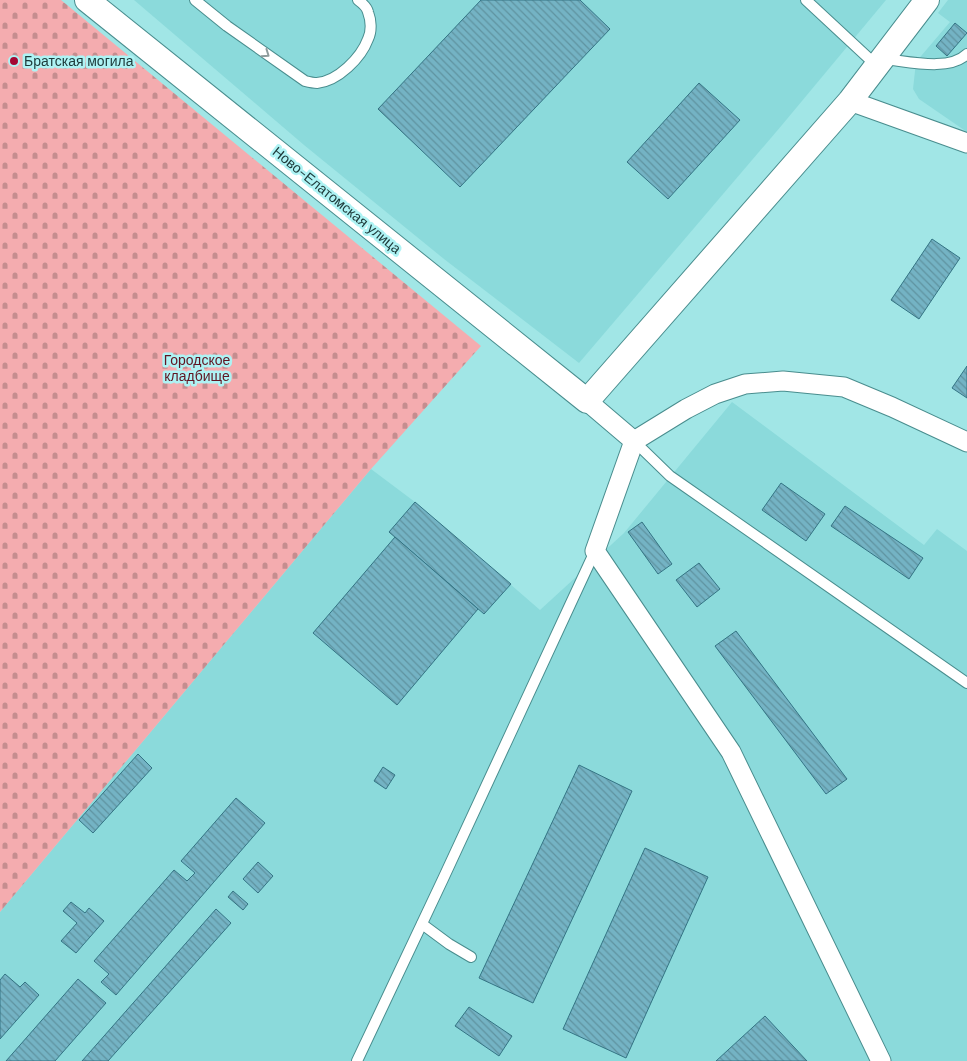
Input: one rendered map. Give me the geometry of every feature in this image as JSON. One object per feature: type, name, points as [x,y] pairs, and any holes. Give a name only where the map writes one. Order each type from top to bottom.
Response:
[{"type":"street","name":"Ново-Елатомская улица","points":[[87,0],[587,401]]},
{"type":"street","points":[[634,441],[587,401],[850,101],[927,0]]},
{"type":"street","points":[[850,101],[967,143]]},
{"type":"street","points":[[881,1061],[731,752],[595,551],[634,441],[686,409],[715,394],[745,384],[783,381],[844,386],[892,406],[967,442]]},
{"type":"lane","points":[[195,0],[227,26],[305,81],[317,83],[342,72],[362,51],[369,38],[371,25],[368,10],[358,0]]},
{"type":"lane","points":[[806,0],[880,62],[952,64],[967,54]]},
{"type":"lane","points":[[634,441],[670,476],[967,683]]},
{"type":"lane","points":[[357,1061],[595,551]]},
{"type":"lane","points":[[422,924],[449,944],[471,957]]},
{"type":"shaded area","points":[[134,0],[886,0],[579,363],[444,259],[304,145]]},
{"type":"shaded area","points":[[948,0],[967,0],[967,132],[919,99],[913,89],[916,62],[950,22],[938,13]]},
{"type":"shaded area","points":[[732,402],[924,545],[937,529],[967,551],[967,1061],[0,1061],[0,912],[371,469],[415,502],[540,610],[624,533]]},
{"type":"green space","name":"Городское кладбище","points":[[0,0],[61,0],[481,346],[371,469],[0,912]]},
{"type":"building","points":[[481,0],[580,0],[610,29],[460,187],[378,109]]},
{"type":"building","points":[[955,23],[967,33],[947,56],[936,46]]},
{"type":"building","points":[[699,83],[740,120],[668,199],[627,162]]},
{"type":"building","points":[[932,239],[960,258],[919,319],[891,300]]},
{"type":"building","points":[[967,366],[967,398],[952,388]]},
{"type":"building","points":[[781,483],[825,514],[806,541],[762,510]]},
{"type":"building","points":[[415,502],[511,584],[484,614],[389,532]]},
{"type":"building","points":[[845,506],[923,558],[909,579],[831,526]]},
{"type":"building","points":[[642,522],[672,564],[658,574],[628,532]]},
{"type":"building","points":[[395,537],[478,609],[397,705],[313,633]]},
{"type":"building","points":[[699,563],[720,589],[697,607],[676,580]]},
{"type":"building","points":[[736,631],[847,779],[826,794],[715,646]]},
{"type":"building","points":[[138,754],[152,768],[93,833],[79,820]]},
{"type":"building","points":[[579,765],[632,791],[533,1003],[479,978]]},
{"type":"building","points":[[383,767],[395,775],[386,789],[374,781]]},
{"type":"building","points":[[236,798],[265,823],[116,995],[101,982],[109,974],[94,961],[174,870],[187,881],[195,873],[181,861]]},
{"type":"building","points":[[645,848],[708,877],[626,1058],[563,1029]]},
{"type":"building","points":[[258,862],[273,876],[258,893],[243,879]]},
{"type":"building","points":[[233,891],[248,904],[243,910],[228,897]]},
{"type":"building","points":[[71,902],[85,913],[89,908],[104,921],[76,953],[61,941],[77,923],[63,911]]},
{"type":"building","points":[[216,909],[231,923],[108,1061],[82,1061]]},
{"type":"building","points":[[5,974],[20,987],[25,982],[39,995],[0,1039],[0,980]]},
{"type":"building","points":[[78,979],[106,1003],[55,1061],[6,1061]]},
{"type":"building","points":[[469,1007],[512,1036],[499,1056],[455,1026]]},
{"type":"building","points":[[765,1016],[807,1061],[716,1061]]},
{"type":"place","name":"Братская могила","points":[[14,61]]}]
